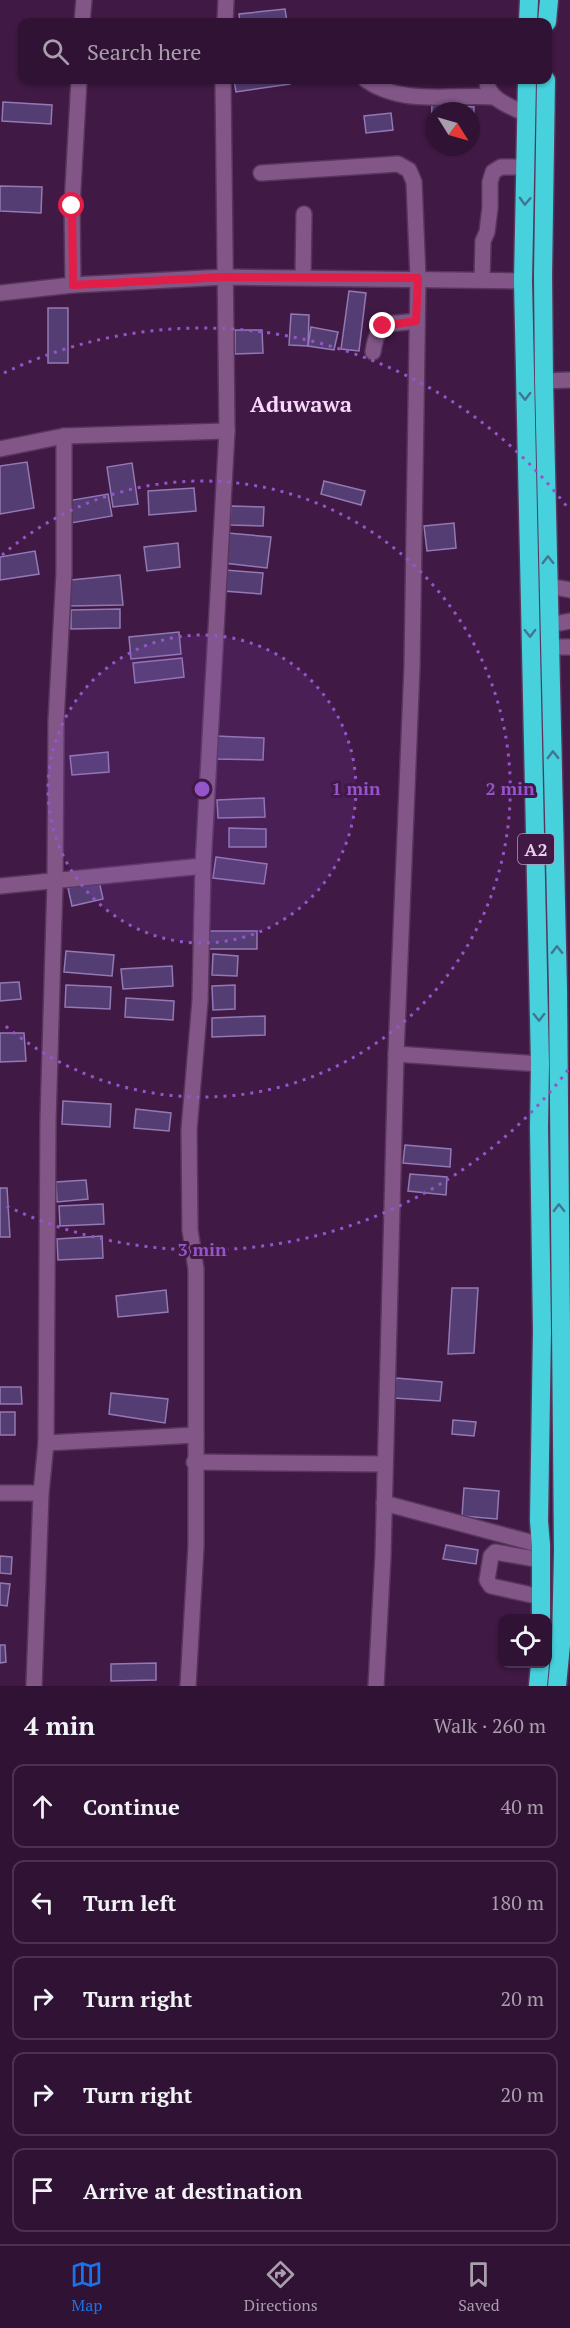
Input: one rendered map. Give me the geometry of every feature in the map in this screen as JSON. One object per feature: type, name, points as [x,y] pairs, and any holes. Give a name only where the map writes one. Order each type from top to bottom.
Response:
[{"type":"highway","points":[[528,18],[530,0]]},
{"type":"highway","points":[[547,18],[549,0]]},
{"type":"highway","name":"A2","points":[[526,84],[523,281],[540,1064],[542,1331],[539,1521],[541,1614]]},
{"type":"highway","name":"A2","points":[[546,84],[544,381],[549,625],[564,988],[566,1522],[557,1686]]},
{"type":"highway","points":[[538,1686],[540,1668]]},
{"type":"street","points":[[82,18],[84,0]]},
{"type":"street","points":[[225,18],[226,0]]},
{"type":"street","points":[[73,285],[72,206],[79,84]]},
{"type":"street","points":[[188,1686],[196,1546],[194,1462],[196,1269],[190,1230],[189,1130],[200,1001],[202,866],[227,431],[224,84]]},
{"type":"street","points":[[372,84],[399,94],[493,97],[526,114]]},
{"type":"street","points":[[486,84],[493,97]]},
{"type":"street","points":[[261,173],[398,164],[409,170],[414,182],[418,278],[412,667],[396,1054],[383,1556],[376,1686]]},
{"type":"street","points":[[482,280],[483,241],[487,232],[490,182],[493,172],[501,167],[526,167]]},
{"type":"street","points":[[303,277],[304,214]]},
{"type":"street","points":[[0,293],[73,285],[225,277],[523,281]]},
{"type":"street","points":[[373,352],[376,334],[383,326],[416,321]]},
{"type":"street","points":[[544,381],[570,380]]},
{"type":"street","points":[[0,449],[64,436],[227,431]]},
{"type":"street","points":[[34,1686],[41,1493],[46,1443],[48,1122],[55,882],[56,721],[64,573],[64,436]]},
{"type":"street","points":[[549,586],[570,590]]},
{"type":"street","points":[[549,625],[570,621]]},
{"type":"street","points":[[550,647],[570,647]]},
{"type":"street","points":[[0,886],[202,866]]},
{"type":"street","points":[[396,1054],[540,1064]]},
{"type":"street","points":[[46,1443],[196,1435]]},
{"type":"street","points":[[194,1462],[385,1464]]},
{"type":"street","points":[[0,1493],[41,1493]]},
{"type":"street","points":[[384,1503],[541,1552]]},
{"type":"street","points":[[539,1521],[566,1522]]},
{"type":"street","points":[[541,1552],[495,1552],[491,1556],[487,1580],[491,1586],[541,1597]]},
{"type":"building","points":[[285,9],[286,18],[240,18],[239,14]]},
{"type":"building","points":[[235,84],[290,84],[236,92]]},
{"type":"building","points":[[3,102],[52,105],[51,124],[2,121]]},
{"type":"building","points":[[391,113],[393,130],[366,133],[364,116]]},
{"type":"building","points":[[0,186],[42,187],[41,213],[0,211]]},
{"type":"building","points":[[349,291],[366,293],[359,351],[341,349]]},
{"type":"building","points":[[48,308],[68,308],[68,363],[48,363]]},
{"type":"building","points":[[291,314],[309,315],[308,346],[289,345]]},
{"type":"building","points":[[311,327],[338,332],[334,350],[308,346]]},
{"type":"building","points":[[235,330],[262,330],[263,353],[235,354]]},
{"type":"building","points":[[27,462],[34,508],[0,514],[0,466]]},
{"type":"building","points":[[132,463],[138,504],[113,507],[107,467]]},
{"type":"building","points":[[324,481],[365,491],[361,505],[321,494]]},
{"type":"building","points":[[194,488],[196,511],[149,515],[148,491]]},
{"type":"building","points":[[108,494],[112,516],[71,523],[67,501]]},
{"type":"building","points":[[231,506],[264,507],[263,526],[230,525]]},
{"type":"building","points":[[454,523],[456,548],[427,551],[424,526]]},
{"type":"building","points":[[228,533],[271,537],[267,568],[224,563]]},
{"type":"building","points":[[178,543],[180,567],[147,571],[144,547]]},
{"type":"building","points":[[35,551],[39,574],[0,580],[0,557]]},
{"type":"building","points":[[225,570],[263,573],[261,594],[223,591]]},
{"type":"building","points":[[120,575],[123,605],[68,606],[71,580]]},
{"type":"building","points":[[120,609],[120,628],[71,629],[71,610]]},
{"type":"building","points":[[179,632],[181,654],[131,659],[129,637]]},
{"type":"building","points":[[182,658],[184,677],[135,683],[133,663]]},
{"type":"building","points":[[216,736],[264,738],[263,760],[215,759]]},
{"type":"building","points":[[108,752],[109,772],[72,775],[70,756]]},
{"type":"building","points":[[264,798],[265,817],[218,818],[217,800]]},
{"type":"building","points":[[229,828],[266,829],[266,847],[229,847]]},
{"type":"building","points":[[216,857],[267,864],[264,884],[213,878]]},
{"type":"building","points":[[99,881],[103,899],[72,906],[68,888]]},
{"type":"building","points":[[207,931],[257,931],[257,949],[207,949]]},
{"type":"building","points":[[66,951],[114,955],[112,976],[64,972]]},
{"type":"building","points":[[213,954],[238,956],[237,976],[212,975]]},
{"type":"building","points":[[172,966],[173,986],[123,989],[121,969]]},
{"type":"building","points":[[19,982],[21,999],[0,1001],[0,983]]},
{"type":"building","points":[[66,985],[111,987],[110,1009],[65,1007]]},
{"type":"building","points":[[235,985],[235,1009],[213,1010],[212,986]]},
{"type":"building","points":[[126,998],[174,1001],[173,1020],[125,1017]]},
{"type":"building","points":[[265,1016],[265,1035],[212,1037],[212,1018]]},
{"type":"building","points":[[0,1033],[24,1033],[26,1061],[0,1062]]},
{"type":"building","points":[[63,1101],[111,1104],[110,1127],[62,1124]]},
{"type":"building","points":[[136,1109],[171,1113],[169,1131],[134,1128]]},
{"type":"building","points":[[405,1145],[451,1149],[450,1167],[403,1163]]},
{"type":"building","points":[[410,1174],[447,1177],[446,1195],[408,1191]]},
{"type":"building","points":[[86,1180],[88,1199],[57,1202],[56,1182]]},
{"type":"building","points":[[0,1188],[7,1188],[10,1237],[0,1237]]},
{"type":"building","points":[[103,1204],[104,1224],[60,1226],[59,1206]]},
{"type":"building","points":[[102,1236],[103,1258],[58,1260],[57,1239]]},
{"type":"building","points":[[452,1288],[478,1288],[474,1353],[448,1354]]},
{"type":"building","points":[[166,1290],[168,1312],[118,1317],[116,1296]]},
{"type":"building","points":[[396,1378],[442,1382],[440,1401],[394,1398]]},
{"type":"building","points":[[0,1387],[21,1387],[22,1404],[0,1404]]},
{"type":"building","points":[[111,1393],[168,1399],[165,1423],[109,1414]]},
{"type":"building","points":[[0,1412],[15,1412],[15,1435],[0,1435]]},
{"type":"building","points":[[453,1420],[476,1422],[474,1436],[452,1434]]},
{"type":"building","points":[[464,1488],[499,1491],[497,1519],[462,1516]]},
{"type":"building","points":[[446,1545],[478,1550],[476,1564],[443,1559]]},
{"type":"building","points":[[0,1556],[12,1557],[11,1574],[0,1573]]},
{"type":"building","points":[[0,1583],[10,1584],[7,1606],[0,1605]]},
{"type":"building","points":[[0,1645],[5,1645],[6,1662],[0,1663]]},
{"type":"building","points":[[156,1663],[156,1680],[111,1681],[111,1664]]},
{"type":"district","name":"Aduwawa","points":[[301,403]]},
{"type":"route","points":[[72,206],[73,285],[225,277],[418,278],[416,321],[383,326]]}]
